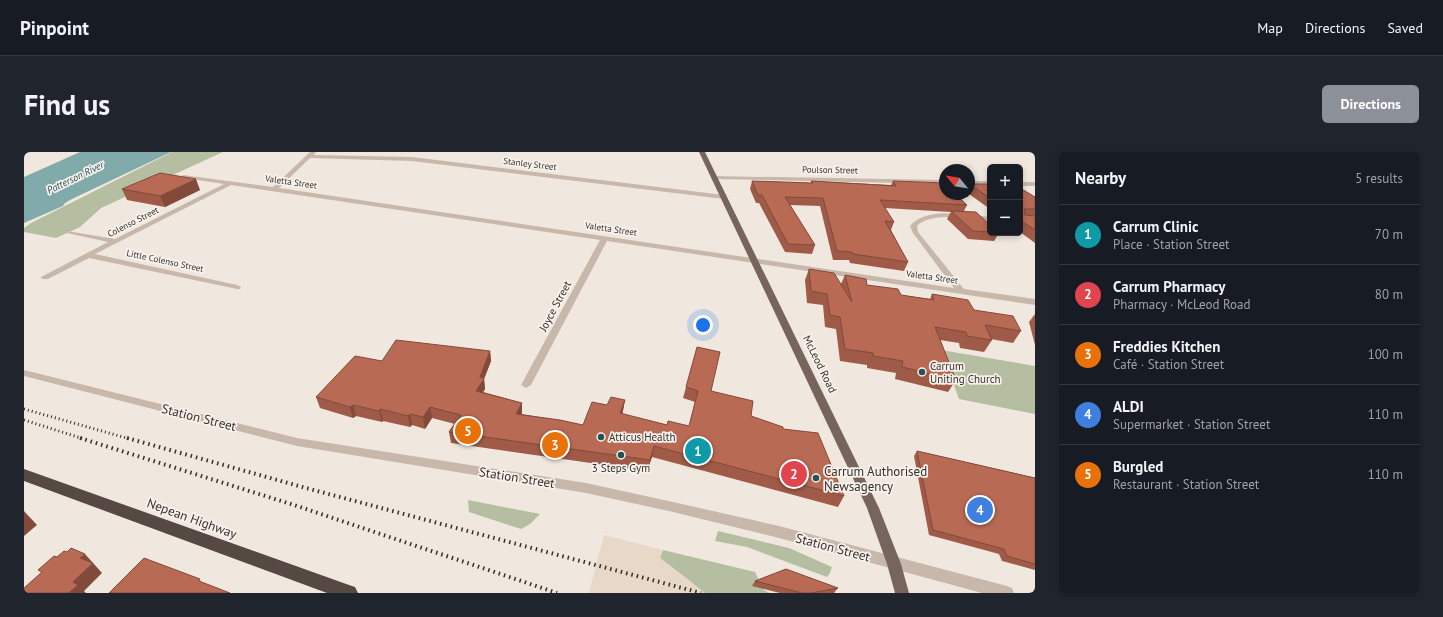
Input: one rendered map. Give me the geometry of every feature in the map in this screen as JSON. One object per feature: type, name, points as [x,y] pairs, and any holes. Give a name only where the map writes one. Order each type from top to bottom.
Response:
[{"type":"highway","name":"Nepean Highway","points":[[24,475],[349,593]]},
{"type":"main road","name":"McLeod Road","points":[[702,152],[873,508],[894,564],[902,593]]},
{"type":"street","points":[[274,190],[311,154]]},
{"type":"street","name":"Stanley Street","points":[[311,154],[412,159],[724,197]]},
{"type":"street","name":"Valetta Street","points":[[185,176],[1035,302]]},
{"type":"street","name":"Poulson Street","points":[[714,176],[939,182]]},
{"type":"street","name":"Colenso Street","points":[[45,278],[230,183]]},
{"type":"street","points":[[975,183],[987,183]]},
{"type":"street","points":[[1023,184],[1035,184]]},
{"type":"street","points":[[961,291],[915,232],[913,226],[916,221],[924,217],[937,216],[987,219]]},
{"type":"street","points":[[69,232],[115,241]]},
{"type":"street","name":"Joyce Street","points":[[526,385],[605,238]]},
{"type":"street","name":"Little Colenso Street","points":[[88,255],[237,287]]},
{"type":"street","name":"Station Street","points":[[24,373],[280,438],[337,449],[586,488],[779,532],[1007,593]]},
{"type":"green space","points":[[172,152],[223,152],[101,208],[80,227],[56,238],[24,232],[24,228],[31,223]]},
{"type":"green space","points":[[941,350],[1035,366],[1035,414],[959,399]]},
{"type":"green space","points":[[468,500],[540,514],[530,524],[521,529],[469,512]]},
{"type":"green space","points":[[718,531],[789,548],[832,567],[830,573],[827,577],[747,547],[715,541]]},
{"type":"green space","points":[[663,550],[755,572],[764,590],[770,593],[705,593],[660,558]]},
{"type":"shaded area","points":[[604,535],[663,550],[660,558],[705,593],[589,593]]},
{"type":"water","name":"Patterson River","points":[[80,152],[171,152],[72,199],[63,206],[24,223],[24,177]]},
{"type":"building","points":[[160,173],[196,179],[160,196],[122,189]]},
{"type":"building","points":[[752,181],[813,183],[811,181],[896,186],[893,181],[939,183],[939,200],[962,200],[967,205],[880,200],[894,222],[885,221],[908,262],[853,254],[852,252],[837,251],[823,198],[785,197],[815,245],[788,244],[762,195],[758,195]]},
{"type":"building","points":[[975,184],[987,184],[987,196],[975,188]]},
{"type":"building","points":[[1023,190],[1035,197],[1035,209],[1024,209],[1025,215],[1035,216],[1035,230],[1023,222]]},
{"type":"building","points":[[951,211],[976,212],[987,222],[987,232],[973,231]]},
{"type":"building","points":[[809,269],[834,273],[852,302],[845,275],[866,279],[867,285],[898,289],[901,295],[934,300],[932,294],[968,300],[974,310],[1013,316],[1021,331],[985,325],[992,340],[967,336],[966,332],[935,327],[956,380],[902,367],[903,361],[873,356],[873,353],[845,349],[840,317],[830,315],[827,294],[811,291]]},
{"type":"building","points":[[396,340],[490,351],[480,377],[484,379],[476,391],[522,403],[516,414],[560,420],[583,425],[592,402],[607,405],[611,397],[625,400],[620,413],[667,425],[668,421],[689,426],[698,391],[686,387],[697,347],[720,352],[711,391],[753,401],[751,416],[783,427],[783,429],[818,433],[844,496],[654,446],[650,460],[449,432],[461,415],[430,407],[423,417],[410,414],[408,416],[380,409],[379,411],[353,405],[350,407],[316,397],[355,356],[382,361]]},
{"type":"building","points":[[917,451],[1035,478],[1035,564],[1007,556],[1004,549],[933,530]]},
{"type":"building","points":[[71,548],[85,554],[80,558],[93,563],[73,582],[78,585],[69,593],[24,593],[24,588],[42,572],[38,570],[54,556],[57,557],[64,551],[67,552]]},
{"type":"building","points":[[144,558],[200,579],[199,581],[230,593],[109,593]]},
{"type":"building","points":[[786,569],[838,588],[811,593],[802,593],[755,581]]},
{"type":"railway","points":[[24,409],[130,439]]},
{"type":"railway","points":[[24,420],[84,439]]},
{"type":"railway","points":[[80,438],[294,505],[557,593]]},
{"type":"railway","points":[[127,438],[306,488],[701,593]]},
{"type":"place","name":"Carrum Uniting Church","points":[[922,372]]},
{"type":"place","name":"Burgled","points":[[468,431]]},
{"type":"place","name":"Atticus Health","points":[[601,437]]},
{"type":"place","name":"Freddies Kitchen","points":[[555,445]]},
{"type":"place","name":"Carrum Clinic","points":[[698,451]]},
{"type":"place","name":"3 Steps Gym","points":[[621,455]]},
{"type":"place","name":"Carrum Pharmacy","points":[[794,474]]},
{"type":"place","name":"Carrum Authorised Newsagency","points":[[816,478]]},
{"type":"place","name":"ALDI","points":[[980,510]]}]
